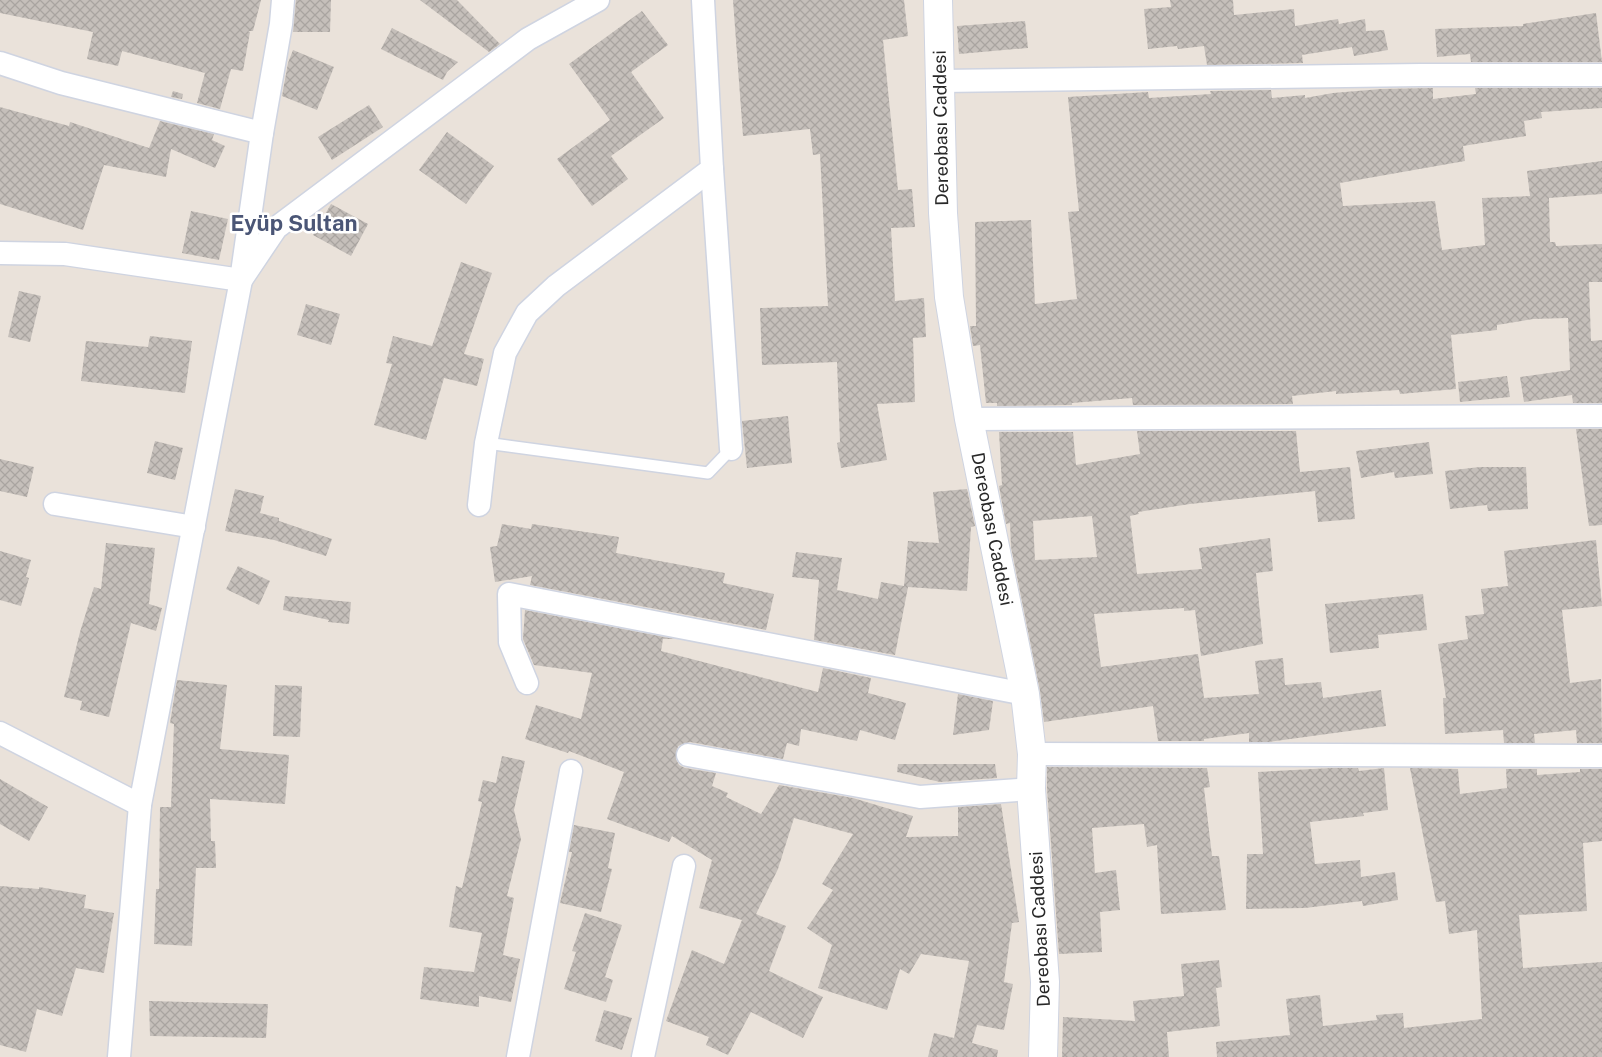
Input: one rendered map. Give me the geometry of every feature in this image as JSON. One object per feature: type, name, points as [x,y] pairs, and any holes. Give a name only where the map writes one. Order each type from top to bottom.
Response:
[{"type":"street","points":[[119,1057],[140,806],[241,280],[262,133],[282,24],[283,0]]},
{"type":"street","points":[[241,280],[276,228],[528,39],[598,0]]},
{"type":"street","points":[[703,0],[712,169],[731,449]]},
{"type":"street","name":"Dereobası Caddesi","points":[[938,0],[943,213],[949,297],[970,419],[1025,694],[1032,754],[1031,789],[1045,982],[1042,1057]]},
{"type":"street","points":[[0,62],[61,83],[262,133]]},
{"type":"street","points":[[941,81],[1421,75],[1602,75]]},
{"type":"street","points":[[479,505],[486,443],[505,353],[527,313],[556,286],[712,169]]},
{"type":"street","points":[[0,253],[66,254],[241,280]]},
{"type":"street","points":[[970,419],[1602,416]]},
{"type":"street","points":[[55,504],[194,528]]},
{"type":"street","points":[[527,683],[510,642],[509,594],[1025,694]]},
{"type":"street","points":[[0,733],[140,806]]},
{"type":"street","points":[[1032,754],[1602,756]]},
{"type":"street","points":[[688,755],[920,797],[1031,789]]},
{"type":"street","points":[[518,1057],[572,771]]},
{"type":"street","points":[[643,1057],[684,866]]},
{"type":"lane","points":[[486,443],[708,473],[731,449]]},
{"type":"building","points":[[0,0],[261,0],[253,31],[248,31],[250,32],[243,71],[231,69],[220,109],[197,103],[205,73],[122,51],[118,66],[87,59],[93,32],[0,13]]},
{"type":"building","points":[[296,0],[331,0],[330,32],[293,32]]},
{"type":"building","points":[[420,0],[457,0],[500,44],[489,52]]},
{"type":"building","points":[[733,0],[904,0],[908,36],[883,40],[898,190],[912,189],[915,227],[891,228],[895,301],[924,298],[926,337],[913,338],[915,402],[877,404],[887,460],[841,468],[837,443],[840,442],[837,362],[762,365],[760,308],[828,306],[820,154],[813,155],[810,129],[743,136]]},
{"type":"building","points":[[1170,0],[1233,0],[1234,15],[1294,9],[1295,26],[1338,19],[1339,24],[1365,19],[1366,31],[1384,30],[1388,50],[1354,56],[1352,47],[1302,55],[1303,63],[1207,65],[1204,46],[1178,49],[1177,46],[1148,49],[1144,9],[1171,7]]},
{"type":"building","points":[[642,11],[668,45],[631,72],[664,118],[611,156],[628,179],[592,206],[557,159],[610,120],[569,64]]},
{"type":"building","points":[[1596,13],[1602,62],[1471,62],[1470,54],[1437,57],[1435,29],[1523,26],[1523,24]]},
{"type":"building","points":[[1025,21],[1028,48],[959,54],[957,26]]},
{"type":"building","points":[[392,28],[458,62],[447,72],[443,80],[381,49]]},
{"type":"building","points":[[293,50],[334,67],[317,110],[282,96],[288,63]]},
{"type":"building","points":[[1433,88],[1433,99],[1476,94],[1475,88],[1602,88],[1602,108],[1541,112],[1542,118],[1524,121],[1526,136],[1463,146],[1465,161],[1340,183],[1343,206],[1435,201],[1442,250],[1485,245],[1482,198],[1530,196],[1527,171],[1602,161],[1602,194],[1549,198],[1550,242],[1555,242],[1556,246],[1602,244],[1602,282],[1589,282],[1591,341],[1602,340],[1602,403],[1573,403],[1572,395],[1524,402],[1520,377],[1570,370],[1568,318],[1533,319],[1497,325],[1497,330],[1451,335],[1456,389],[1400,394],[1399,390],[1336,394],[1336,391],[1292,396],[1293,404],[1133,405],[1132,398],[1072,403],[1072,405],[997,406],[997,403],[986,403],[980,345],[973,346],[970,326],[976,326],[975,222],[1031,220],[1035,304],[1077,299],[1068,212],[1079,211],[1068,97],[1148,92],[1149,98],[1211,94],[1210,91],[1271,90],[1272,98],[1305,95],[1305,98],[1333,93],[1381,89]]},
{"type":"building","points":[[173,91],[183,94],[182,99],[171,97]]},
{"type":"building","points":[[369,105],[383,127],[332,160],[318,137]]},
{"type":"building","points":[[0,107],[69,126],[70,122],[149,148],[160,121],[214,134],[212,140],[225,146],[215,168],[171,149],[166,177],[104,165],[83,230],[0,204]]},
{"type":"building","points":[[447,132],[494,166],[466,204],[419,170]]},
{"type":"building","points":[[331,204],[368,224],[351,256],[313,235]]},
{"type":"building","points":[[191,211],[228,219],[219,260],[182,253]]},
{"type":"building","points":[[461,262],[492,273],[464,354],[484,359],[477,386],[444,378],[426,440],[374,425],[392,364],[386,363],[393,336],[432,346]]},
{"type":"building","points":[[19,291],[41,296],[30,342],[8,337]]},
{"type":"building","points":[[306,304],[340,314],[331,345],[297,335]]},
{"type":"building","points":[[150,336],[192,341],[185,393],[81,381],[86,341],[148,347]]},
{"type":"building","points":[[1507,376],[1510,397],[1460,402],[1458,382]]},
{"type":"building","points":[[788,416],[792,463],[747,468],[742,421]]},
{"type":"building","points":[[1576,429],[1602,429],[1602,525],[1589,526]]},
{"type":"building","points":[[1137,431],[1296,431],[1300,472],[1350,467],[1355,519],[1318,522],[1315,491],[1190,504],[1138,512],[1139,514],[1130,516],[1137,574],[1202,569],[1199,548],[1270,538],[1273,571],[1256,573],[1263,644],[1201,656],[1195,610],[1184,611],[1184,608],[1094,614],[1101,667],[1198,654],[1204,698],[1259,694],[1255,661],[1283,658],[1285,685],[1321,682],[1323,698],[1381,690],[1386,726],[1269,742],[1249,742],[1249,733],[1204,739],[1204,741],[1158,741],[1153,706],[1044,722],[1040,691],[1011,547],[1010,523],[1006,524],[999,486],[1002,485],[999,432],[1073,432],[1076,465],[1140,454]],"holes":[[[1092,516],[1097,557],[1035,560],[1033,521]]]},
{"type":"building","points":[[155,441],[183,448],[175,480],[147,473]]},
{"type":"building","points":[[1429,442],[1433,474],[1395,478],[1394,472],[1361,478],[1356,451]]},
{"type":"building","points":[[0,459],[34,467],[27,497],[0,491]]},
{"type":"building","points":[[1480,467],[1526,467],[1528,509],[1488,511],[1487,505],[1450,509],[1445,471]]},
{"type":"building","points":[[235,489],[264,496],[260,513],[279,518],[279,521],[332,539],[326,556],[274,540],[225,531]]},
{"type":"building","points":[[967,489],[975,526],[971,527],[967,591],[908,587],[895,655],[814,640],[819,580],[792,577],[796,552],[842,558],[837,590],[878,599],[881,582],[904,586],[908,541],[939,543],[933,492]]},
{"type":"building","points":[[502,524],[531,529],[532,524],[619,537],[616,553],[725,573],[723,583],[774,594],[766,630],[530,585],[532,576],[495,582],[490,547],[497,546]]},
{"type":"building","points":[[1596,540],[1602,606],[1562,610],[1570,683],[1601,679],[1602,743],[1577,743],[1576,730],[1534,734],[1535,743],[1504,743],[1503,730],[1445,734],[1443,698],[1446,698],[1438,644],[1468,639],[1465,616],[1484,614],[1481,589],[1508,586],[1504,551]]},
{"type":"building","points":[[106,543],[155,548],[149,604],[162,608],[156,631],[131,623],[109,717],[80,710],[82,701],[64,697],[80,632],[94,587],[101,589]]},
{"type":"building","points":[[0,551],[31,560],[26,577],[29,578],[21,606],[0,600]]},
{"type":"building","points":[[238,566],[270,581],[259,605],[226,589]]},
{"type":"building","points":[[1423,594],[1427,630],[1378,635],[1379,648],[1330,653],[1325,604]]},
{"type":"building","points":[[285,596],[351,602],[349,624],[328,622],[329,620],[283,610]]},
{"type":"building","points":[[525,610],[675,639],[663,639],[661,651],[818,692],[823,668],[871,678],[868,693],[906,703],[895,740],[860,730],[857,741],[801,729],[799,746],[787,743],[783,759],[690,742],[678,746],[676,759],[679,765],[685,768],[716,773],[712,786],[728,793],[726,797],[761,814],[779,785],[853,798],[913,816],[906,837],[958,836],[958,807],[1001,804],[1019,922],[1012,923],[1004,982],[1013,984],[1004,1030],[977,1025],[972,1043],[998,1050],[997,1057],[928,1057],[934,1033],[954,1038],[969,961],[921,954],[909,974],[900,969],[887,1010],[818,988],[832,945],[807,928],[833,890],[822,884],[853,834],[794,818],[778,869],[756,914],[786,926],[769,971],[823,997],[803,1038],[751,1012],[728,1055],[706,1045],[709,1037],[666,1021],[692,950],[724,964],[742,920],[699,908],[712,860],[672,836],[669,842],[607,819],[624,772],[569,751],[568,753],[525,739],[536,705],[581,719],[592,673],[534,665],[523,639]]},
{"type":"building","points":[[177,680],[227,685],[220,749],[289,755],[285,804],[210,799],[211,841],[215,841],[216,868],[196,868],[192,946],[154,944],[156,889],[159,889],[160,807],[171,807],[174,724],[170,723]]},
{"type":"building","points":[[275,685],[302,686],[300,737],[273,736]]},
{"type":"building","points":[[958,694],[993,701],[989,730],[953,735]]},
{"type":"building","points":[[502,756],[525,761],[514,810],[521,839],[507,896],[514,898],[503,955],[520,959],[511,1002],[479,996],[479,1007],[420,999],[424,967],[474,972],[482,933],[449,927],[456,886],[462,888],[482,802],[478,801],[483,780],[496,783]]},
{"type":"building","points":[[898,764],[995,764],[997,778],[940,782],[897,772]]},
{"type":"building","points":[[1047,767],[1207,768],[1210,787],[1204,788],[1212,856],[1219,856],[1226,910],[1161,914],[1157,845],[1147,847],[1144,824],[1092,828],[1095,873],[1116,870],[1120,910],[1100,912],[1102,952],[1059,954]]},
{"type":"building","points":[[1358,768],[1359,771],[1384,768],[1388,810],[1363,813],[1364,816],[1310,822],[1315,864],[1360,860],[1361,877],[1395,872],[1398,900],[1363,906],[1362,901],[1305,908],[1246,909],[1247,854],[1263,854],[1258,772]]},
{"type":"building","points":[[1410,768],[1458,769],[1460,794],[1507,788],[1506,769],[1537,769],[1537,775],[1580,772],[1580,769],[1602,769],[1602,841],[1583,843],[1587,911],[1519,915],[1523,968],[1602,962],[1602,1057],[1217,1057],[1216,1042],[1290,1035],[1286,999],[1320,995],[1323,1026],[1377,1020],[1376,1015],[1403,1013],[1404,1028],[1482,1019],[1477,930],[1449,934],[1445,901],[1436,902]]},
{"type":"building","points":[[0,779],[48,807],[29,841],[0,824]]},
{"type":"building","points":[[574,825],[615,833],[608,868],[612,869],[601,912],[560,903],[572,852],[569,852]]},
{"type":"building","points":[[0,886],[39,889],[39,887],[86,895],[84,908],[114,913],[104,973],[76,968],[62,1016],[37,1009],[26,1052],[0,1045]]},
{"type":"building","points":[[585,913],[622,925],[605,977],[613,980],[606,1002],[564,989],[576,952],[572,951]]},
{"type":"building","points":[[1219,960],[1222,987],[1216,988],[1220,1026],[1167,1032],[1169,1057],[1062,1057],[1063,1017],[1135,1021],[1133,1001],[1184,996],[1181,964]]},
{"type":"building","points":[[149,1001],[268,1004],[266,1038],[150,1036]]},
{"type":"building","points":[[604,1010],[632,1018],[622,1050],[595,1041]]},
{"type":"district","name":"Eyüp Sultan","points":[[294,223]]}]
